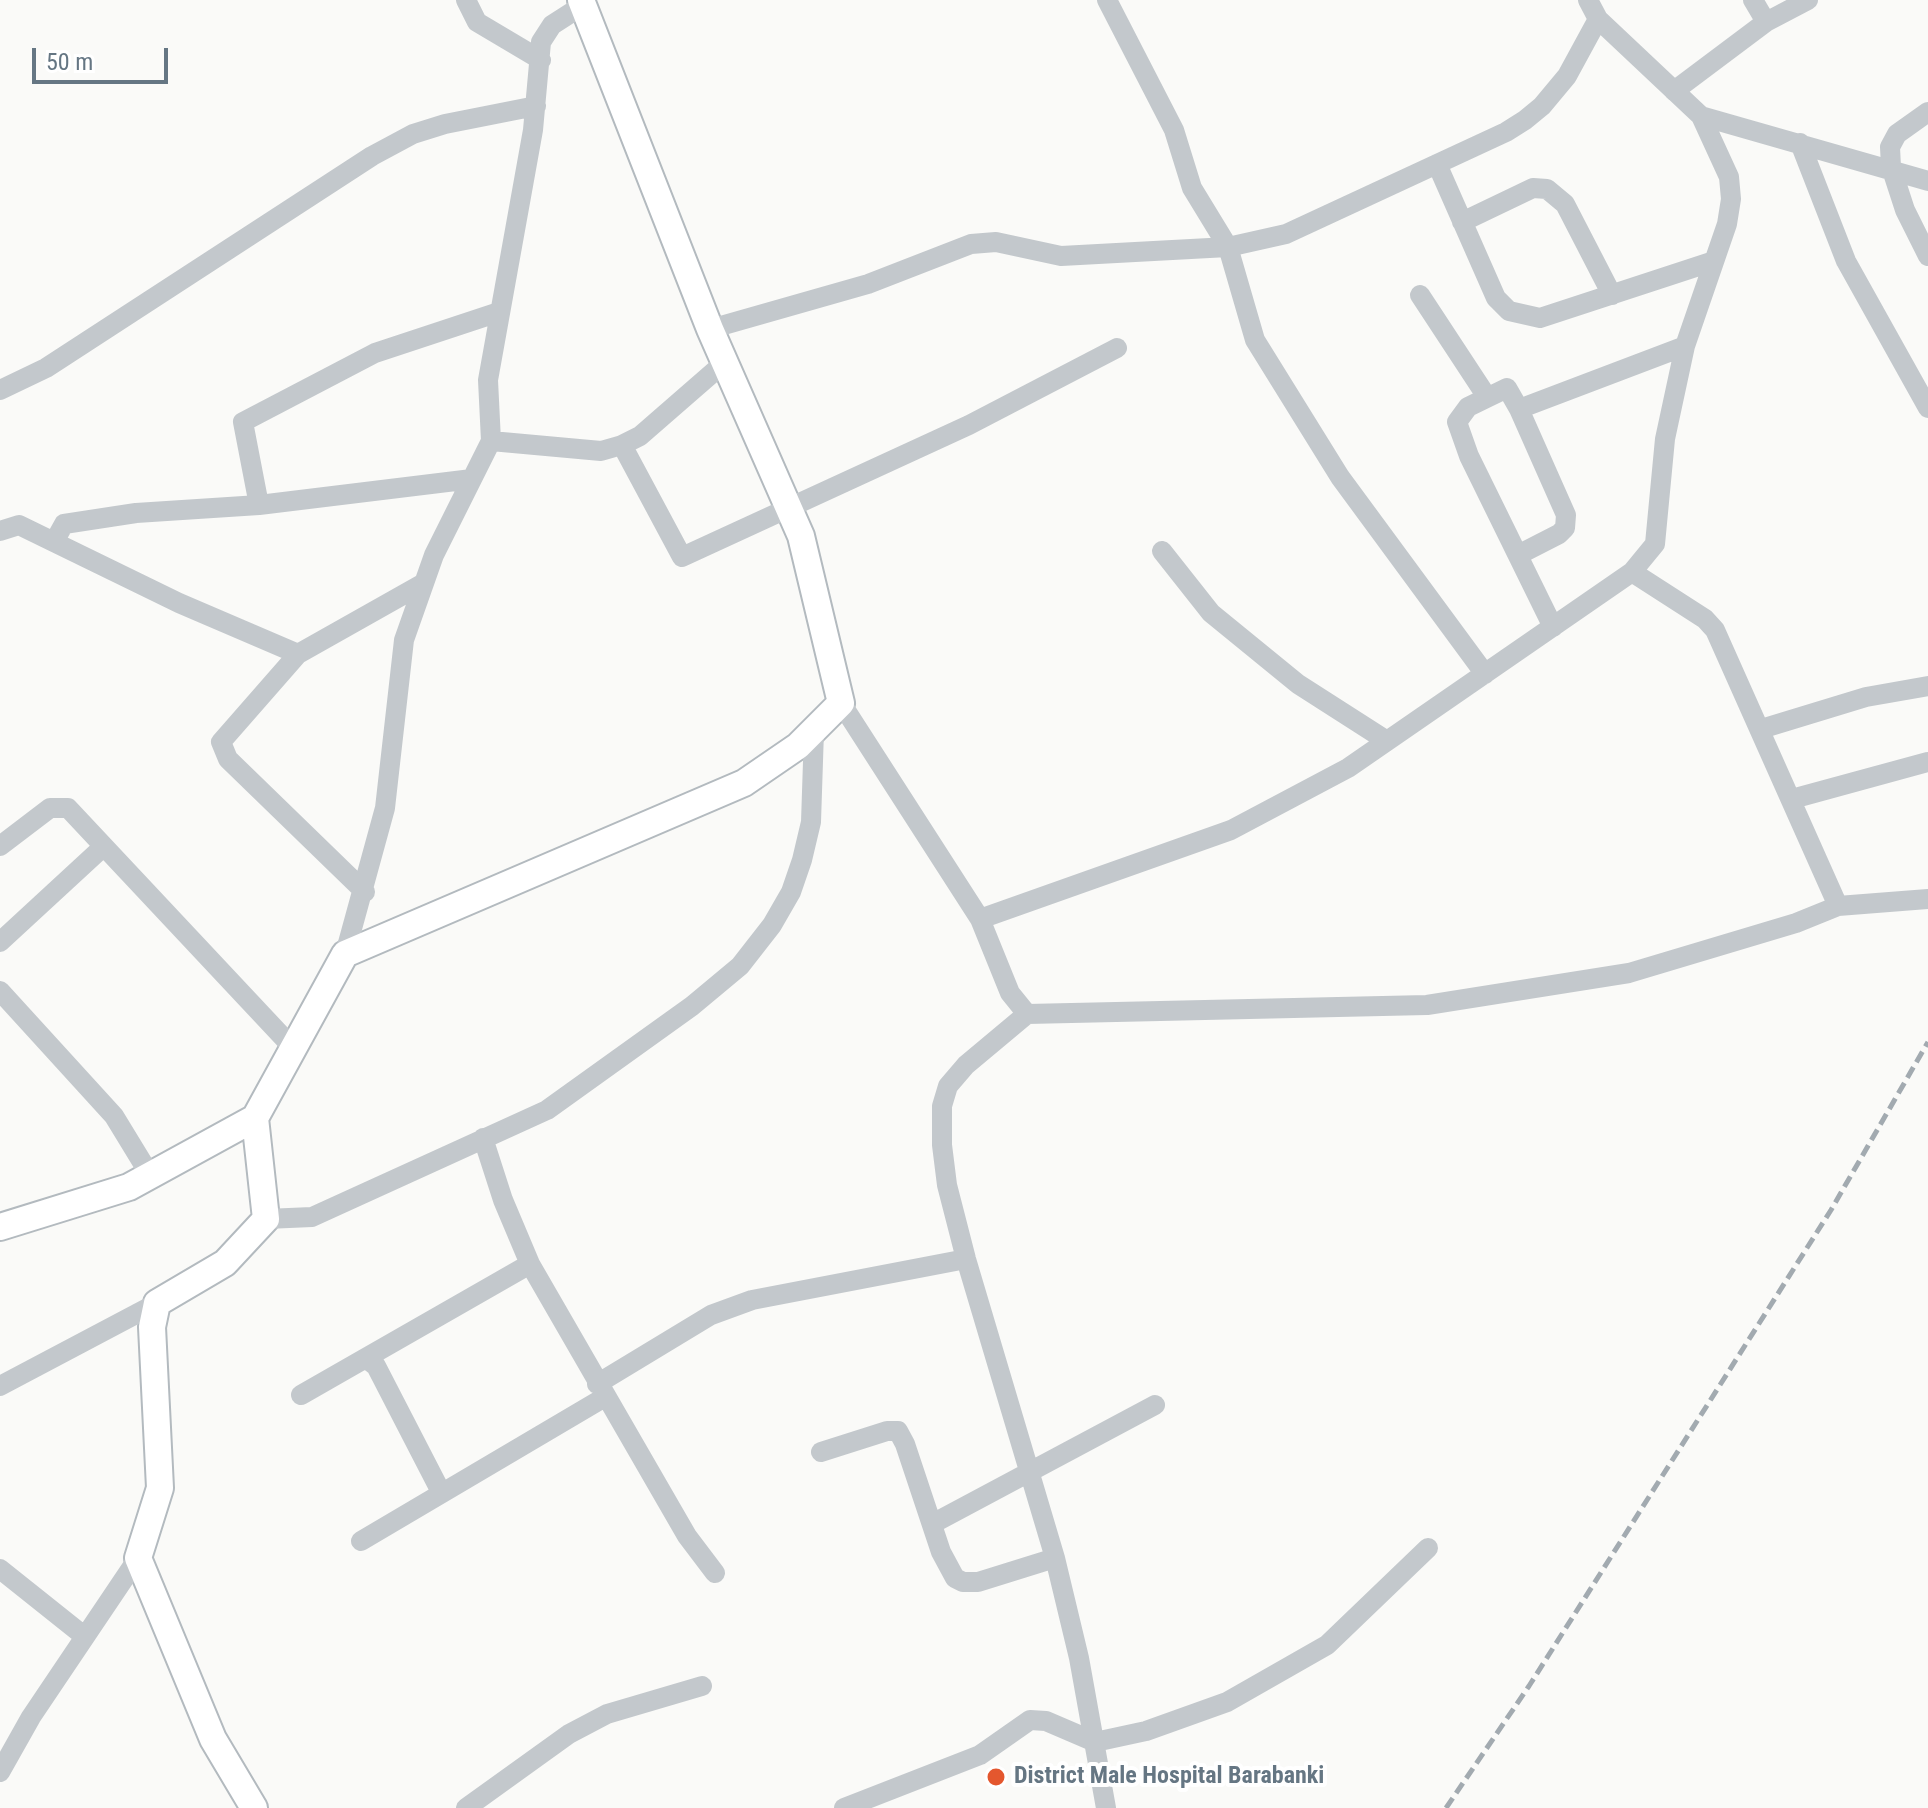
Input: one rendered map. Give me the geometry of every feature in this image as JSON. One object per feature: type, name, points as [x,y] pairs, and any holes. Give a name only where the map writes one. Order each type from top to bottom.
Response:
[{"type":"street","points":[[466,0],[477,22],[541,60]]},
{"type":"street","points":[[1107,0],[1174,130],[1192,188],[1228,247],[1255,340],[1340,477],[1485,674]]},
{"type":"street","points":[[980,919],[1231,830],[1348,768],[1632,572],[1655,544],[1665,439],[1685,346],[1731,199],[1729,177],[1701,116],[1598,19],[1588,0]]},
{"type":"street","points":[[1753,0],[1766,22]]},
{"type":"street","points":[[1674,91],[1766,22],[1808,0]]},
{"type":"street","points":[[0,1227],[129,1187],[255,1118],[345,954],[365,892],[385,808],[404,640],[424,583],[491,441],[488,380],[536,106],[543,36],[582,2],[710,329],[801,536],[841,703],[980,919],[1010,993],[1027,1014]]},
{"type":"street","points":[[710,329],[868,284],[971,244],[996,242],[1061,256],[1228,247],[1286,234],[1506,132],[1542,106],[1567,76],[1598,19]]},
{"type":"street","points":[[0,390],[46,368],[372,156],[413,134],[445,124],[536,106]]},
{"type":"street","points":[[1928,112],[1893,137],[1891,167],[1905,210],[1928,256]]},
{"type":"street","points":[[1701,116],[1891,167],[1928,181]]},
{"type":"street","points":[[1800,143],[1846,261],[1928,408]]},
{"type":"street","points":[[1437,164],[1496,298],[1509,311],[1540,318],[1714,261]]},
{"type":"street","points":[[1462,222],[1533,188],[1547,189],[1565,204],[1612,295]]},
{"type":"street","points":[[1420,295],[1487,397]]},
{"type":"street","points":[[259,505],[243,422],[375,353],[499,312]]},
{"type":"street","points":[[1519,409],[1685,346]]},
{"type":"street","points":[[622,445],[682,557],[790,510],[969,425],[1117,348]]},
{"type":"street","points":[[491,441],[601,451],[622,445],[640,436],[725,362]]},
{"type":"street","points":[[1518,555],[1559,534],[1565,528],[1566,515],[1507,388],[1468,407],[1457,422],[1469,456],[1553,627]]},
{"type":"street","points":[[54,542],[64,524],[136,513],[259,505],[472,479]]},
{"type":"street","points":[[0,531],[19,525],[179,603],[298,654]]},
{"type":"street","points":[[1162,551],[1211,613],[1298,684],[1387,741]]},
{"type":"street","points":[[1632,572],[1705,619],[1715,630],[1838,906]]},
{"type":"street","points":[[365,892],[228,759],[221,742],[298,654],[424,583]]},
{"type":"street","points":[[1761,729],[1866,697],[1928,686]]},
{"type":"street","points":[[345,954],[744,783],[798,746],[841,703]]},
{"type":"street","points":[[0,1386],[157,1303],[225,1263],[266,1219],[312,1217],[547,1110],[692,1006],[740,966],[791,892],[802,860],[813,797],[814,731]]},
{"type":"street","points":[[1792,799],[1928,762]]},
{"type":"street","points":[[0,846],[54,806],[72,812],[295,1050]]},
{"type":"street","points":[[0,942],[103,847]]},
{"type":"street","points":[[1106,1808],[1079,1658],[1055,1558],[947,1185],[942,1145],[943,1096],[966,1065],[1027,1014],[1427,1005],[1629,973],[1796,923],[1838,906],[1928,899]]},
{"type":"street","points":[[0,991],[114,1116],[150,1175]]},
{"type":"street","points":[[255,1118],[266,1219]]},
{"type":"street","points":[[483,1138],[530,1264],[687,1536],[715,1573]]},
{"type":"street","points":[[361,1541],[601,1390],[711,1315],[752,1300],[966,1259]]},
{"type":"street","points":[[301,1395],[530,1264]]},
{"type":"street","points":[[0,1772],[31,1717],[138,1558],[160,1488],[152,1327],[157,1303]]},
{"type":"street","points":[[367,1359],[376,1366],[441,1492]]},
{"type":"street","points":[[932,1524],[1155,1405]]},
{"type":"street","points":[[821,1452],[887,1431],[898,1431],[949,1568],[963,1582],[978,1582],[1055,1558]]},
{"type":"street","points":[[844,1808],[980,1755],[1030,1720],[1046,1721],[1095,1742],[1146,1731],[1227,1702],[1327,1645],[1428,1548]]},
{"type":"street","points":[[138,1558],[213,1739],[254,1808]]},
{"type":"street","points":[[0,1569],[84,1636]]},
{"type":"street","points":[[466,1808],[569,1734],[607,1714],[702,1686]]},
{"type":"railway","points":[[1446,1808],[1529,1686],[1831,1210],[1928,1042]]},
{"type":"place","name":"District Male Hospital Barabanki","points":[[996,1777]]}]
